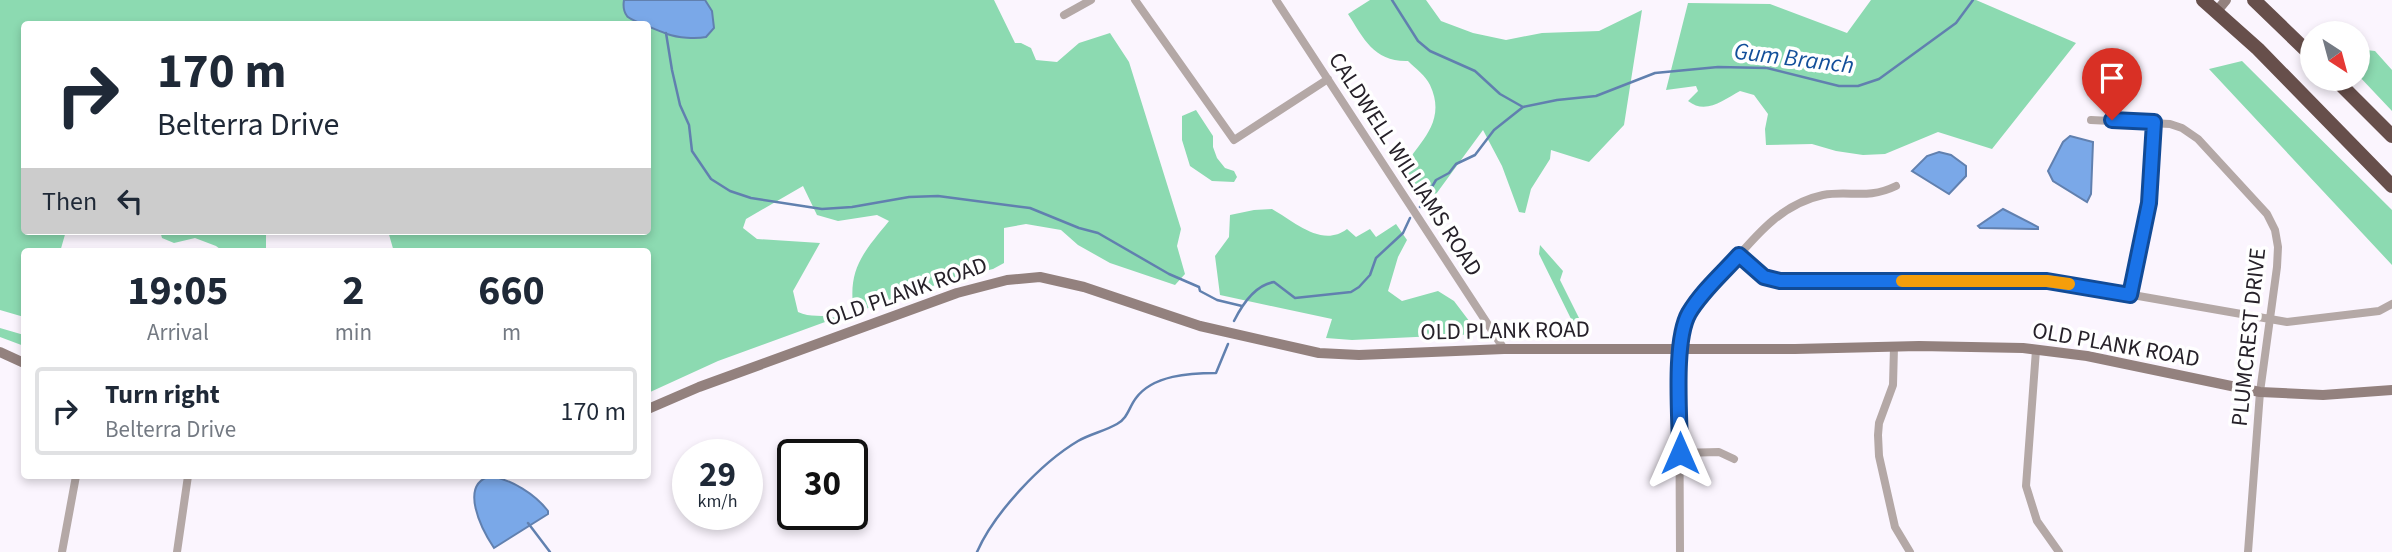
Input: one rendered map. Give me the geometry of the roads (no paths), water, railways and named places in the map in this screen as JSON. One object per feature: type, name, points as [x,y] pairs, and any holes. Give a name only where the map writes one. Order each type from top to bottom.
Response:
[{"type":"highway","points":[[2203,0],[2222,5],[2279,70],[2392,186]]},
{"type":"highway","points":[[2254,0],[2300,44]]},
{"type":"highway","points":[[2347,91],[2392,136]]},
{"type":"street","points":[[1064,15],[1091,0]]},
{"type":"street","points":[[1135,0],[1234,139],[1328,79]]},
{"type":"street","name":"CALDWELL WILLIAMS ROAD","points":[[1276,0],[1504,349]]},
{"type":"street","name":"PLUMCREST DRIVE","points":[[2091,120],[2154,122],[2182,128],[2198,139],[2267,214],[2275,230],[2278,247],[2260,392],[2248,552]]},
{"type":"street","points":[[2130,295],[2149,203],[2154,122]]},
{"type":"street","points":[[1679,552],[1679,350],[1683,327],[1689,313],[1763,228],[1784,211],[1800,202],[1824,195],[1880,194],[1896,186]]},
{"type":"street","points":[[1739,255],[1764,277],[1780,281],[2047,281],[2287,322],[2379,311],[2392,304]]},
{"type":"street","name":"OLD PLANK ROAD","points":[[651,408],[710,383],[957,293],[989,283],[1024,278],[1063,281],[1200,326],[1319,353],[1359,355],[1504,349],[1679,350],[1961,346],[2087,356],[2260,392],[2323,395],[2392,390]]},
{"type":"street","points":[[1894,347],[1893,385],[1878,435],[1882,470],[1895,527],[1910,552]]},
{"type":"street","points":[[2035,350],[2026,486],[2037,521],[2059,552]]},
{"type":"street","points":[[0,352],[21,362]]},
{"type":"street","points":[[1680,453],[1719,452],[1734,459]]},
{"type":"street","points":[[62,552],[75,479]]},
{"type":"street","points":[[177,552],[188,479]]},
{"type":"water","points":[[624,0],[705,0],[712,11],[714,28],[702,38],[667,34],[651,28],[651,21],[635,21],[629,18],[623,6]]},
{"type":"water","points":[[2070,136],[2093,142],[2091,194],[2087,202],[2053,181],[2048,171],[2063,142]]},
{"type":"water","points":[[1939,152],[1951,155],[1966,166],[1966,176],[1949,194],[1912,171],[1927,156]]},
{"type":"water","points":[[2003,209],[2038,227],[2038,229],[1978,226]]},
{"type":"water","points":[[481,481],[507,481],[537,499],[548,514],[494,548],[479,519],[474,498]]},
{"type":"waterway","points":[[1392,0],[1418,41],[1430,51],[1475,71],[1500,94],[1523,107]]},
{"type":"waterway","name":"Gum Branch","points":[[1420,207],[1436,180],[1449,173],[1456,164],[1475,155],[1494,130],[1523,107],[1596,96],[1655,73],[1718,67],[1767,68],[1839,86],[1858,86],[1879,79],[1956,23],[1973,0]]},
{"type":"waterway","points":[[666,33],[680,105],[689,125],[692,151],[711,179],[730,191],[751,198],[822,209],[852,207],[909,197],[938,196],[1030,208],[1098,233],[1169,274],[1199,287],[1200,291],[1217,300],[1242,306]]},
{"type":"waterway","name":"Gum Branch","points":[[1234,321],[1255,291],[1274,282],[1295,298],[1351,292],[1370,275],[1376,258],[1403,233],[1410,218]]},
{"type":"waterway","points":[[977,552],[995,521],[1020,490],[1049,462],[1078,441],[1121,422],[1136,398],[1152,384],[1184,375],[1216,373],[1228,344]]},
{"type":"waterway","points":[[528,523],[550,552]]}]
